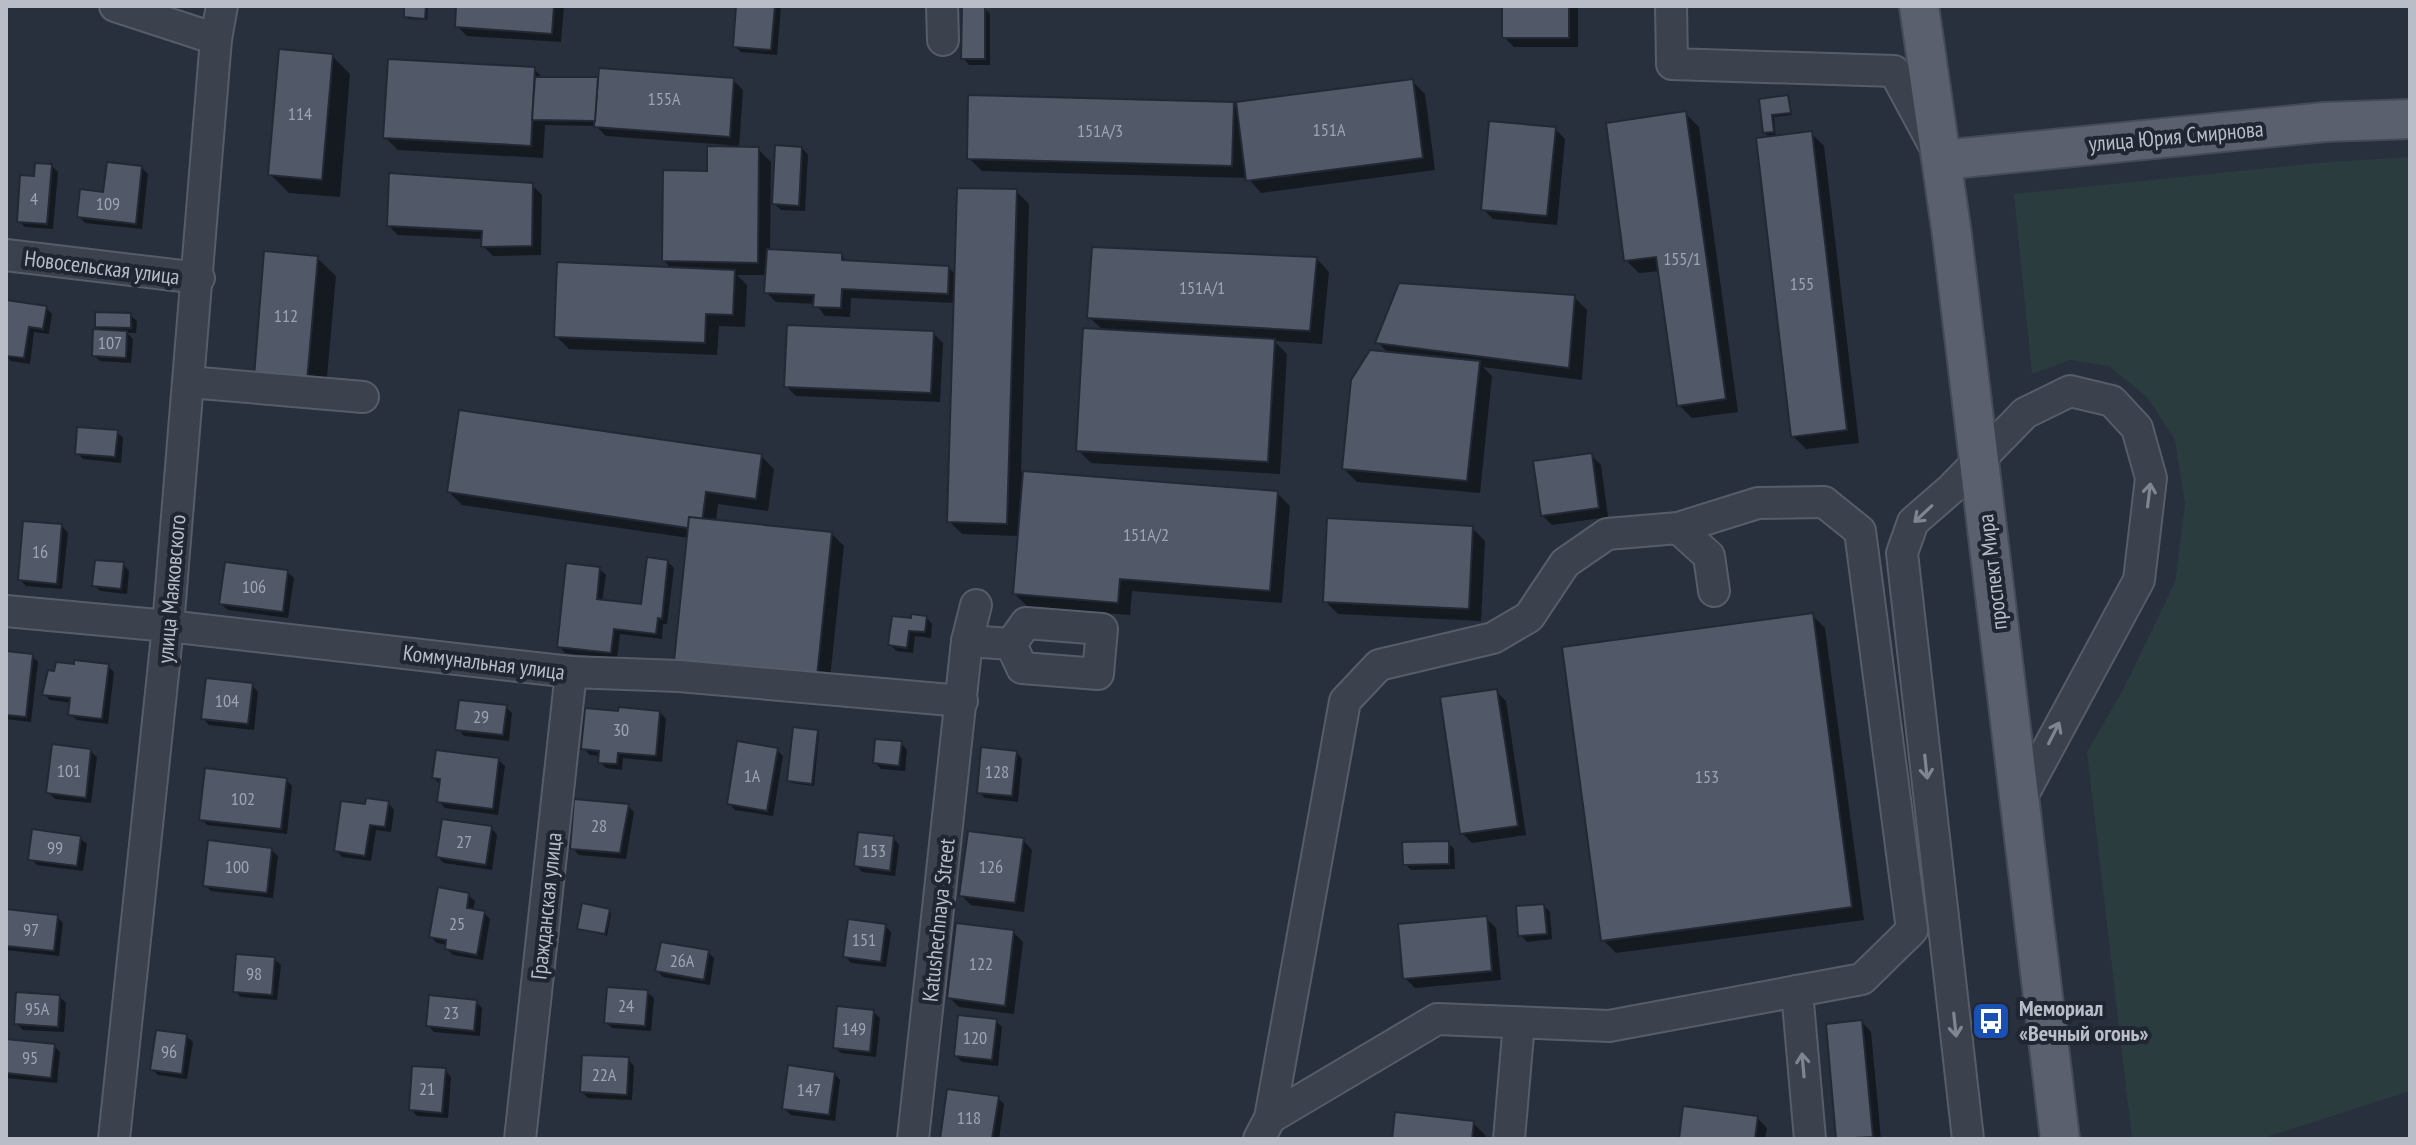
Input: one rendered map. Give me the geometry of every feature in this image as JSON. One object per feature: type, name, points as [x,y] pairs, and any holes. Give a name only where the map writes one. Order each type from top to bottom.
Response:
[{"type":"main road","name":"проспект Мира","points":[[1919,6],[1942,160],[2060,1139]]},
{"type":"main road","name":"улица Юрия Смирнова","points":[[1942,160],[2325,122],[2410,119]]},
{"type":"street","points":[[115,6],[216,39]]},
{"type":"street","name":"улица Маяковского","points":[[114,1139],[168,626],[199,278],[216,39],[222,6]]},
{"type":"street","points":[[942,6],[943,40]]},
{"type":"street","points":[[1671,6],[1672,64],[1894,71],[1942,160]]},
{"type":"street","name":"Новосельская улица","points":[[6,255],[199,278]]},
{"type":"street","points":[[189,382],[363,397]]},
{"type":"street","points":[[1968,1139],[1902,553],[1913,522],[2025,413],[2070,391],[2112,401],[2137,428],[2151,478],[2139,580],[2019,802]]},
{"type":"street","points":[[1824,502],[1860,531],[1912,930],[1862,979],[1609,1026],[1437,1019],[1264,1128],[1345,701],[1379,665],[1493,638],[1529,617],[1565,563],[1607,534],[1678,528],[1758,503],[1824,502]]},
{"type":"street","points":[[1678,528],[1709,556],[1714,591]]},
{"type":"street","name":"Katushechnaya Street","points":[[913,1139],[967,641],[976,605]]},
{"type":"street","name":"Коммунальная улица","points":[[6,611],[168,626],[571,672],[679,676],[962,701]]},
{"type":"street","points":[[967,641],[1011,644]]},
{"type":"street","name":"Гражданская улица","points":[[520,1139],[571,672]]},
{"type":"street","points":[[1797,991],[1810,1139]]},
{"type":"street","points":[[1509,1139],[1519,1023]]},
{"type":"shaded area","points":[[2410,157],[2410,1091],[2260,1139],[2132,1139],[2087,752],[2124,688],[2175,582],[2185,504],[2175,440],[2147,397],[2109,366],[2070,360],[2032,374],[2014,194],[2328,162]]},
{"type":"building","points":[[404,6],[426,6],[425,19],[404,17]]},
{"type":"building","points":[[456,6],[554,6],[552,34],[455,27]]},
{"type":"building","points":[[736,6],[775,6],[771,50],[733,47]]},
{"type":"building","points":[[962,6],[985,6],[985,59],[961,59]]},
{"type":"building","points":[[1502,6],[1569,6],[1569,38],[1502,38]]},
{"type":"building","points":[[279,49],[333,54],[322,180],[268,175]]},
{"type":"building","points":[[388,59],[535,67],[531,146],[383,138]]},
{"type":"building","points":[[599,68],[734,78],[730,137],[594,127]]},
{"type":"building","points":[[535,77],[598,77],[595,121],[532,120]]},
{"type":"building","points":[[1413,79],[1423,158],[1246,181],[1236,102]]},
{"type":"building","points":[[968,95],[1234,102],[1232,166],[967,159]]},
{"type":"building","points":[[1788,95],[1791,113],[1772,115],[1774,132],[1763,133],[1759,99]]},
{"type":"building","points":[[1686,111],[1726,399],[1677,406],[1656,257],[1624,261],[1606,123]]},
{"type":"building","points":[[1489,121],[1556,127],[1547,216],[1481,210]]},
{"type":"building","points":[[1812,131],[1847,430],[1791,437],[1756,138]]},
{"type":"building","points":[[775,145],[802,147],[799,206],[772,204]]},
{"type":"building","points":[[707,146],[759,147],[758,263],[662,261],[663,170],[707,171]]},
{"type":"building","points":[[107,162],[142,166],[136,224],[77,217],[80,189],[103,192]]},
{"type":"building","points":[[35,163],[52,164],[47,224],[17,222],[20,175],[34,176]]},
{"type":"building","points":[[389,173],[533,183],[532,246],[481,247],[482,231],[387,226]]},
{"type":"building","points":[[957,188],[1017,189],[1007,524],[947,522]]},
{"type":"building","points":[[1092,247],[1317,257],[1310,331],[1087,318]]},
{"type":"building","points":[[767,249],[842,253],[842,260],[949,266],[948,294],[842,289],[841,308],[813,307],[814,295],[764,293]]},
{"type":"building","points":[[264,251],[318,256],[307,381],[254,377]]},
{"type":"building","points":[[557,262],[735,270],[733,315],[706,314],[705,343],[554,337]]},
{"type":"building","points":[[1399,283],[1575,295],[1569,368],[1375,343]]},
{"type":"building","points":[[6,300],[47,306],[43,329],[29,327],[24,358],[6,356]]},
{"type":"building","points":[[95,312],[131,313],[131,328],[95,327]]},
{"type":"building","points":[[787,325],[934,331],[931,393],[784,387]]},
{"type":"building","points":[[1083,328],[1275,339],[1268,462],[1076,451]]},
{"type":"building","points":[[93,329],[127,331],[126,358],[92,356]]},
{"type":"building","points":[[1370,350],[1480,361],[1467,481],[1342,469],[1351,380]]},
{"type":"building","points":[[459,410],[762,454],[756,499],[706,492],[701,530],[447,492]]},
{"type":"building","points":[[77,427],[118,430],[115,457],[75,454]]},
{"type":"building","points":[[1592,453],[1599,508],[1541,516],[1533,461]]},
{"type":"building","points":[[1023,471],[1278,491],[1270,591],[1120,579],[1118,603],[1013,594]]},
{"type":"building","points":[[689,517],[832,532],[817,676],[674,661]]},
{"type":"building","points":[[1327,518],[1473,526],[1469,609],[1323,602]]},
{"type":"building","points":[[23,521],[62,524],[57,584],[18,580]]},
{"type":"building","points":[[647,557],[668,560],[662,619],[658,618],[656,634],[614,629],[611,653],[557,647],[566,563],[600,567],[597,599],[641,604]]},
{"type":"building","points":[[95,560],[124,562],[121,589],[92,586]]},
{"type":"building","points":[[225,562],[288,570],[283,612],[219,604]]},
{"type":"building","points":[[1813,613],[1852,907],[1601,941],[1562,647]]},
{"type":"building","points":[[911,614],[927,616],[925,632],[909,631],[907,648],[888,645],[892,616],[911,618]]},
{"type":"building","points":[[6,651],[33,654],[26,717],[6,715]]},
{"type":"building","points":[[74,660],[109,664],[102,719],[68,715],[70,698],[42,695],[48,670],[54,671],[56,662],[74,664]]},
{"type":"building","points":[[206,678],[253,683],[248,724],[201,719]]},
{"type":"building","points":[[1497,689],[1518,826],[1460,834],[1440,697]]},
{"type":"building","points":[[459,700],[507,705],[503,735],[455,730]]},
{"type":"building","points":[[619,707],[660,711],[656,756],[618,753],[617,764],[598,763],[599,751],[581,749],[585,708],[618,711]]},
{"type":"building","points":[[793,727],[818,730],[812,784],[787,781]]},
{"type":"building","points":[[875,739],[902,741],[899,766],[873,763]]},
{"type":"building","points":[[737,741],[778,748],[767,811],[727,804]]},
{"type":"building","points":[[52,744],[91,749],[86,798],[46,793]]},
{"type":"building","points":[[981,747],[1017,751],[1012,796],[977,793]]},
{"type":"building","points":[[436,750],[499,758],[493,809],[437,802],[440,779],[432,778]]},
{"type":"building","points":[[205,768],[287,778],[281,829],[199,820]]},
{"type":"building","points":[[366,798],[389,801],[385,827],[370,825],[365,856],[334,851],[341,801],[365,804]]},
{"type":"building","points":[[574,799],[629,804],[620,853],[570,849]]},
{"type":"building","points":[[442,819],[492,826],[486,865],[436,857]]},
{"type":"building","points":[[32,829],[81,836],[77,866],[28,860]]},
{"type":"building","points":[[968,831],[1024,838],[1015,903],[959,896]]},
{"type":"building","points":[[858,832],[894,836],[890,871],[854,866]]},
{"type":"building","points":[[208,840],[272,848],[267,893],[203,886]]},
{"type":"building","points":[[1449,841],[1449,864],[1403,865],[1402,842]]},
{"type":"building","points":[[438,887],[469,893],[467,908],[485,911],[477,955],[445,949],[446,940],[429,937]]},
{"type":"building","points":[[582,903],[610,909],[605,934],[577,929]]},
{"type":"building","points":[[1544,904],[1547,934],[1518,936],[1516,906]]},
{"type":"building","points":[[6,909],[58,915],[54,951],[6,946]]},
{"type":"building","points":[[1487,916],[1492,971],[1403,979],[1398,924]]},
{"type":"building","points":[[848,919],[886,924],[881,962],[843,957]]},
{"type":"building","points":[[956,923],[1014,930],[1005,1006],[947,998]]},
{"type":"building","points":[[661,942],[709,950],[704,980],[655,971]]},
{"type":"building","points":[[236,954],[275,957],[272,995],[233,992]]},
{"type":"building","points":[[607,987],[648,990],[645,1026],[604,1023]]},
{"type":"building","points":[[16,992],[60,995],[58,1027],[14,1024]]},
{"type":"building","points":[[429,995],[477,1000],[474,1031],[426,1026]]},
{"type":"building","points":[[837,1006],[874,1010],[870,1052],[833,1048]]},
{"type":"building","points":[[958,1015],[997,1019],[992,1060],[954,1056]]},
{"type":"building","points":[[1862,1020],[1873,1137],[1836,1139],[1826,1024]]},
{"type":"building","points":[[156,1030],[187,1034],[182,1074],[150,1070]]},
{"type":"building","points":[[6,1039],[55,1044],[51,1078],[6,1073]]},
{"type":"building","points":[[582,1055],[629,1057],[627,1095],[580,1092]]},
{"type":"building","points":[[788,1065],[835,1072],[829,1115],[782,1109]]},
{"type":"building","points":[[412,1066],[446,1068],[442,1113],[409,1110]]},
{"type":"building","points":[[947,1089],[999,1096],[992,1139],[940,1139]]},
{"type":"building","points":[[1683,1106],[1758,1116],[1755,1139],[1679,1139]]},
{"type":"building","points":[[1395,1112],[1474,1121],[1472,1139],[1392,1139]]},
{"type":"place","name":"Мемориал «Вечный огонь»","points":[[1991,1021]]}]
